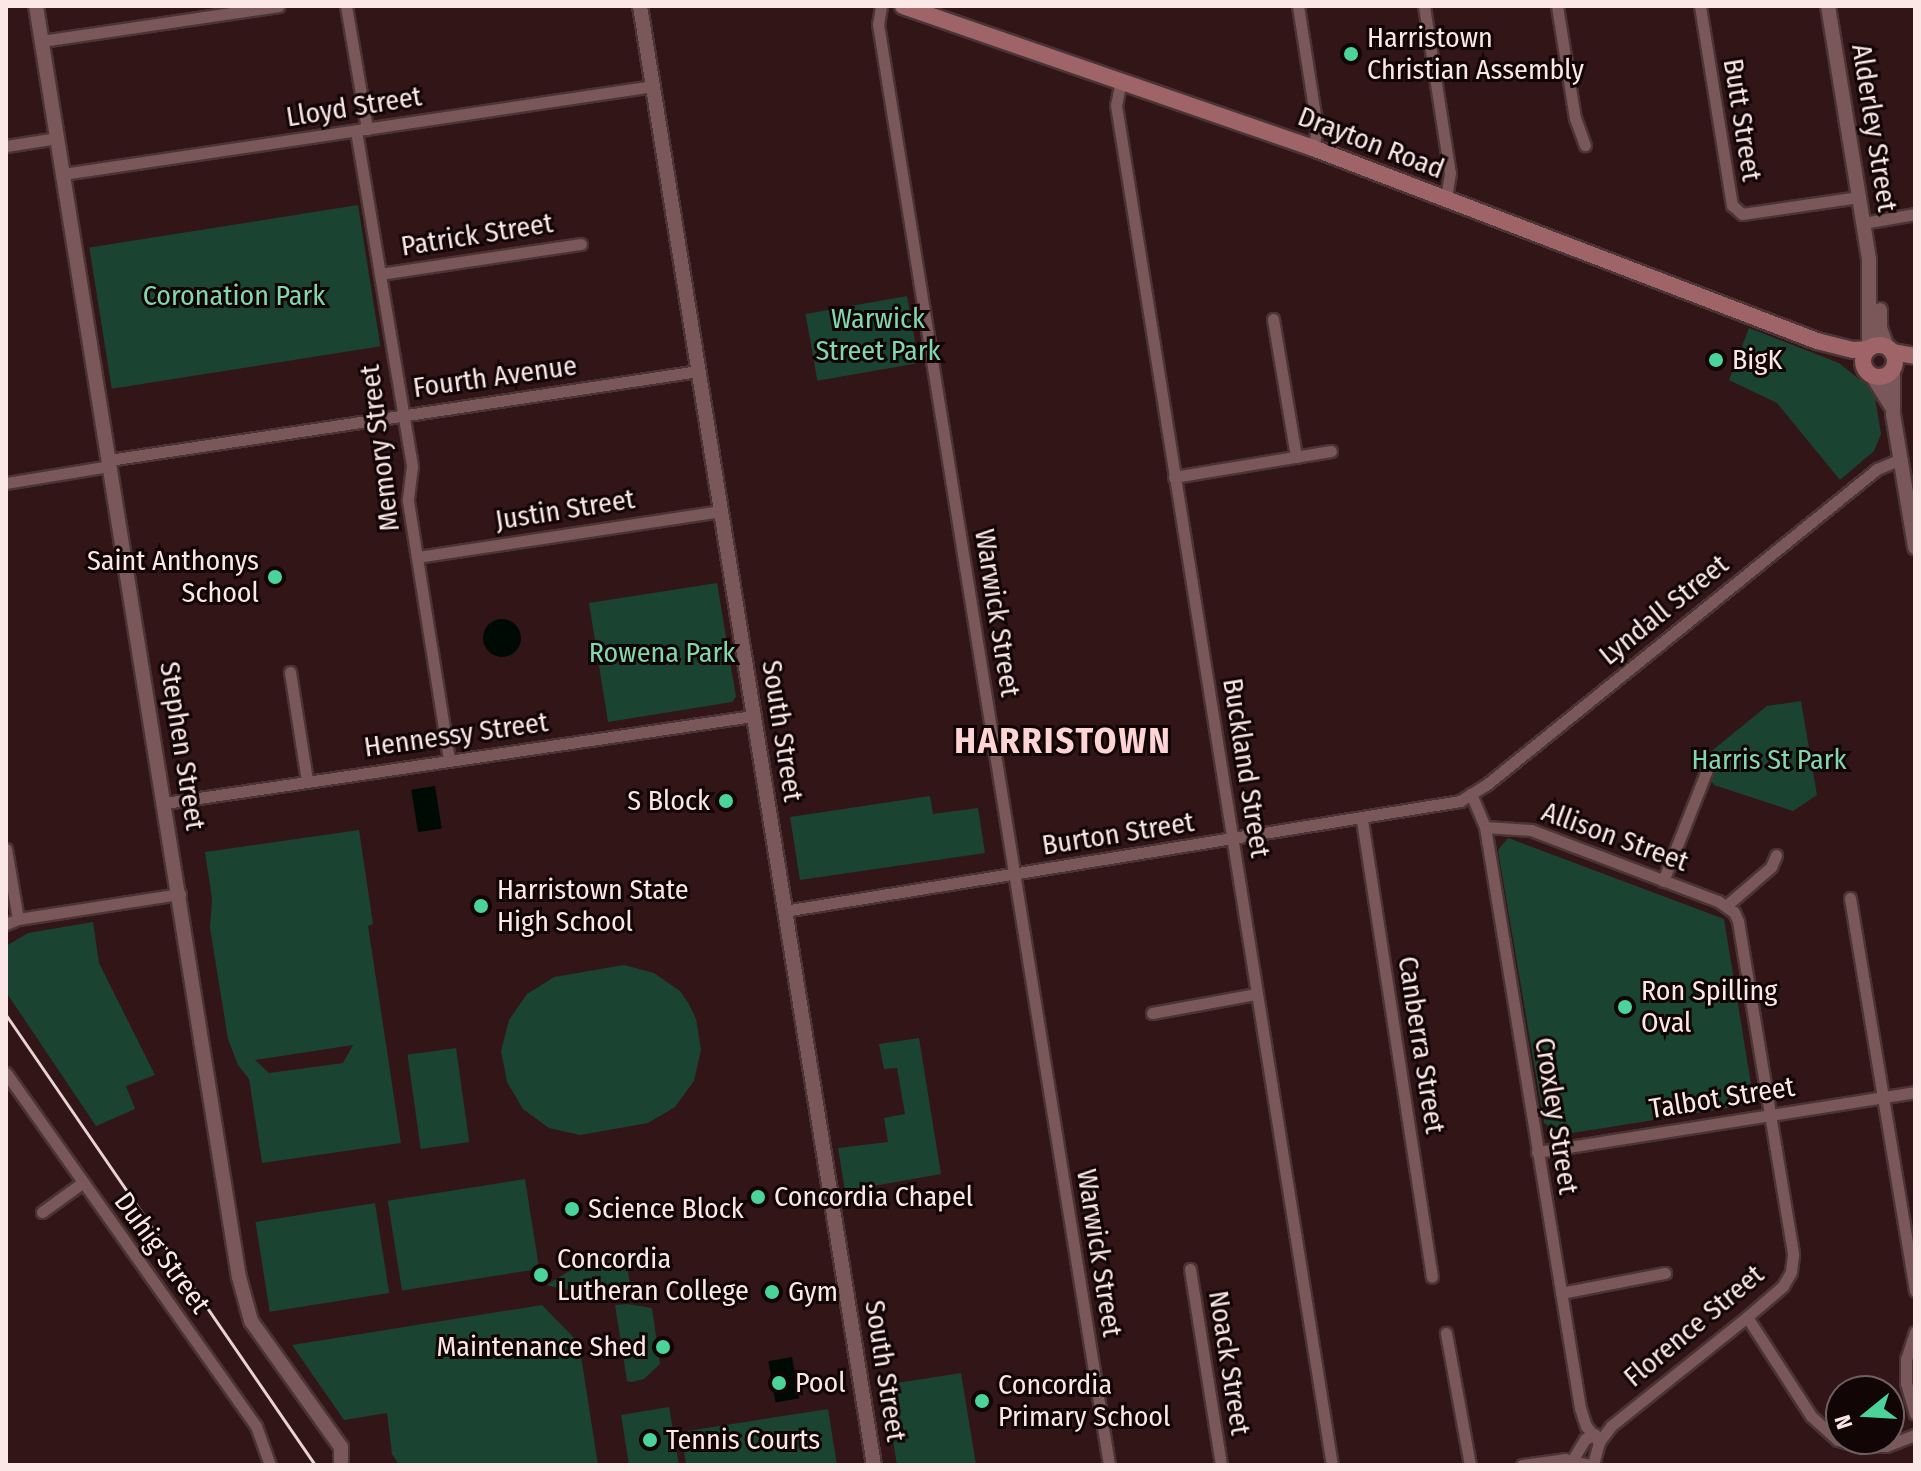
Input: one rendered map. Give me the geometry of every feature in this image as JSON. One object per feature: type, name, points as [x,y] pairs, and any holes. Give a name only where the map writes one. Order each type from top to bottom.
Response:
[{"type":"main road","name":"Drayton Road","points":[[903,6],[1313,148],[1817,341],[1853,350],[1868,349]]},
{"type":"main road","name":"Drayton Road","points":[[1817,341],[1869,372]]},
{"type":"main road","points":[[1915,356],[1890,349],[1868,349],[1863,357],[1869,372],[1882,378],[1893,370],[1915,365]]},
{"type":"main road","points":[[1890,349],[1893,370]]},
{"type":"street","name":"Stephen Street","points":[[36,6],[180,894],[225,1197],[246,1309],[263,1340],[341,1447],[341,1465]]},
{"type":"street","points":[[42,41],[278,6]]},
{"type":"street","name":"Memory Street","points":[[346,6],[380,274],[412,466],[408,501],[449,760]]},
{"type":"street","name":"South Street","points":[[640,6],[874,1465]]},
{"type":"street","name":"Warwick Street","points":[[881,6],[878,24],[1109,1465]]},
{"type":"street","points":[[1298,6],[1317,128],[1313,148]]},
{"type":"street","points":[[1424,6],[1450,173],[1446,199]]},
{"type":"street","points":[[1557,6],[1575,118],[1585,145]]},
{"type":"street","name":"Butt Street","points":[[1700,6],[1732,205],[1742,214],[1859,197]]},
{"type":"street","name":"Alderley Street","points":[[1828,6],[1869,259],[1878,289],[1880,328],[1890,349]]},
{"type":"street","name":"Buckland Street","points":[[1121,80],[1116,105],[1332,1465]]},
{"type":"street","name":"Lloyd Street","points":[[63,174],[653,86]]},
{"type":"street","points":[[6,146],[57,138]]},
{"type":"street","points":[[1863,223],[1915,214]]},
{"type":"street","name":"Patrick Street","points":[[380,274],[581,244]]},
{"type":"street","name":"Alderley Street","points":[[1868,349],[1869,259]]},
{"type":"street","points":[[1273,319],[1296,457]]},
{"type":"street","points":[[1893,370],[1893,414],[1915,547]]},
{"type":"street","name":"Fourth Avenue","points":[[6,483],[403,415],[698,371]]},
{"type":"street","points":[[1869,372],[1893,414]]},
{"type":"street","points":[[1174,477],[1331,451]]},
{"type":"street","name":"Lyndall Street","points":[[1460,801],[1859,483],[1882,466],[1901,459]]},
{"type":"street","name":"Justin Street","points":[[417,557],[721,511]]},
{"type":"street","points":[[290,672],[307,781]]},
{"type":"street","name":"Hennessy Street","points":[[165,803],[753,716]]},
{"type":"street","points":[[1663,881],[1709,765]]},
{"type":"street","name":"Croxley Street","points":[[1471,794],[1485,827],[1580,1408],[1595,1438]]},
{"type":"street","name":"Burton Street","points":[[784,911],[1362,820],[1460,801]]},
{"type":"street","name":"Canberra Street","points":[[1362,820],[1432,1277]]},
{"type":"street","name":"Allison Street","points":[[1485,827],[1531,830],[1727,905]]},
{"type":"street","points":[[6,849],[18,919]]},
{"type":"street","points":[[1770,1115],[1738,921],[1727,905],[1771,867],[1776,855]]},
{"type":"street","points":[[6,924],[18,919],[180,894]]},
{"type":"street","points":[[1850,898],[1915,1291]]},
{"type":"street","points":[[1152,1013],[1256,994]]},
{"type":"street","name":"Duhig Street","points":[[6,1073],[11,1089],[256,1426],[270,1465]]},
{"type":"street","name":"Talbot Street","points":[[1537,1152],[1915,1092]]},
{"type":"street","name":"Florence Street","points":[[1573,1459],[1585,1439],[1595,1438],[1611,1426],[1783,1286],[1791,1272],[1793,1255],[1770,1115]]},
{"type":"street","points":[[42,1212],[82,1183]]},
{"type":"street","name":"Noack Street","points":[[1190,1269],[1221,1465]]},
{"type":"street","points":[[1561,1293],[1665,1273]]},
{"type":"street","points":[[1747,1317],[1811,1416],[1838,1440],[1859,1446],[1886,1446],[1915,1435]]},
{"type":"street","points":[[1915,1332],[1906,1359],[1906,1383],[1915,1414]]},
{"type":"street","points":[[1446,1333],[1470,1465]]},
{"type":"street","points":[[1522,1465],[1573,1459],[1591,1465],[1595,1438]]},
{"type":"green space","name":"Coronation Park","points":[[358,205],[380,346],[112,389],[89,248]]},
{"type":"green space","name":"Warwick Street Park","points":[[907,296],[919,363],[817,381],[806,314]]},
{"type":"green space","points":[[1749,328],[1839,363],[1874,391],[1881,434],[1874,451],[1840,480],[1777,403],[1729,380]]},
{"type":"green space","name":"Rowena Park","points":[[717,583],[736,697],[732,702],[608,722],[589,603]]},
{"type":"green space","name":"Harris St Park","points":[[1801,701],[1817,795],[1793,811],[1714,785],[1698,762],[1767,706]]},
{"type":"green space","points":[[930,796],[933,814],[978,808],[985,853],[800,880],[790,817]]},
{"type":"green space","points":[[359,830],[373,924],[368,926],[401,1143],[262,1163],[249,1079],[238,1065],[228,1039],[210,928],[212,899],[205,852]],"holes":[[[353,1045],[343,1063],[269,1073],[255,1060]]]},
{"type":"green space","points":[[1508,838],[1724,919],[1752,1090],[1741,1106],[1560,1135],[1544,1123],[1498,850]]},
{"type":"green space","points":[[93,922],[99,963],[155,1075],[126,1086],[135,1109],[96,1126],[6,992],[6,946],[28,933]]},
{"type":"green space","points":[[624,965],[654,973],[680,991],[689,1004],[696,1019],[701,1050],[694,1081],[675,1107],[648,1123],[580,1135],[549,1128],[523,1109],[507,1082],[501,1051],[509,1020],[527,994],[554,977]]},
{"type":"green space","points":[[919,1038],[941,1174],[845,1191],[838,1148],[888,1142],[884,1118],[905,1114],[897,1068],[884,1069],[879,1044]]},
{"type":"green space","points":[[456,1048],[469,1142],[421,1149],[407,1055]]},
{"type":"green space","points":[[525,1179],[539,1269],[402,1291],[388,1201]]},
{"type":"green space","points":[[375,1203],[389,1293],[270,1312],[255,1222]]},
{"type":"green space","points":[[626,1260],[630,1284],[587,1294],[546,1285],[583,1263]]},
{"type":"green space","points":[[542,1305],[579,1343],[598,1465],[399,1465],[392,1454],[387,1413],[344,1420],[292,1345]]},
{"type":"green space","points":[[615,1305],[652,1308],[660,1364],[644,1379],[631,1382],[627,1381]]},
{"type":"green space","points":[[961,1373],[976,1465],[897,1465],[884,1385]]},
{"type":"green space","name":"Tennis Courts","points":[[669,1407],[679,1465],[629,1465],[621,1415]]},
{"type":"green space","points":[[828,1409],[837,1465],[686,1465],[681,1432]]},
{"type":"shaded area","points":[[502,619],[515,625],[521,638],[515,651],[502,657],[489,651],[483,638],[489,625]]},
{"type":"shaded area","points":[[435,786],[442,828],[418,832],[411,790]]},
{"type":"shaded area","points":[[792,1357],[799,1398],[776,1403],[768,1361]]},
{"type":"railway","points":[[6,1015],[315,1465]]},
{"type":"place","name":"Harristown Christian Assembly","points":[[1351,54]]},
{"type":"place","name":"BigK","points":[[1716,360]]},
{"type":"place","name":"Saint Anthonys School","points":[[275,577]]},
{"type":"place","name":"S Block","points":[[726,801]]},
{"type":"place","name":"Harristown State High School","points":[[481,906]]},
{"type":"place","name":"Ron Spilling Oval","points":[[1625,1007]]},
{"type":"place","name":"Concordia Chapel","points":[[758,1197]]},
{"type":"place","name":"Science Block","points":[[572,1209]]},
{"type":"place","name":"Concordia Lutheran College","points":[[541,1275]]},
{"type":"place","name":"Gym","points":[[772,1292]]},
{"type":"place","name":"Maintenance Shed","points":[[663,1347]]},
{"type":"place","name":"Pool","points":[[779,1383]]},
{"type":"place","name":"Concordia Primary School","points":[[982,1401]]},
{"type":"place","name":"Tennis Courts","points":[[650,1440]]},
{"type":"district","name":"HARRISTOWN","points":[[1063,742]]}]
